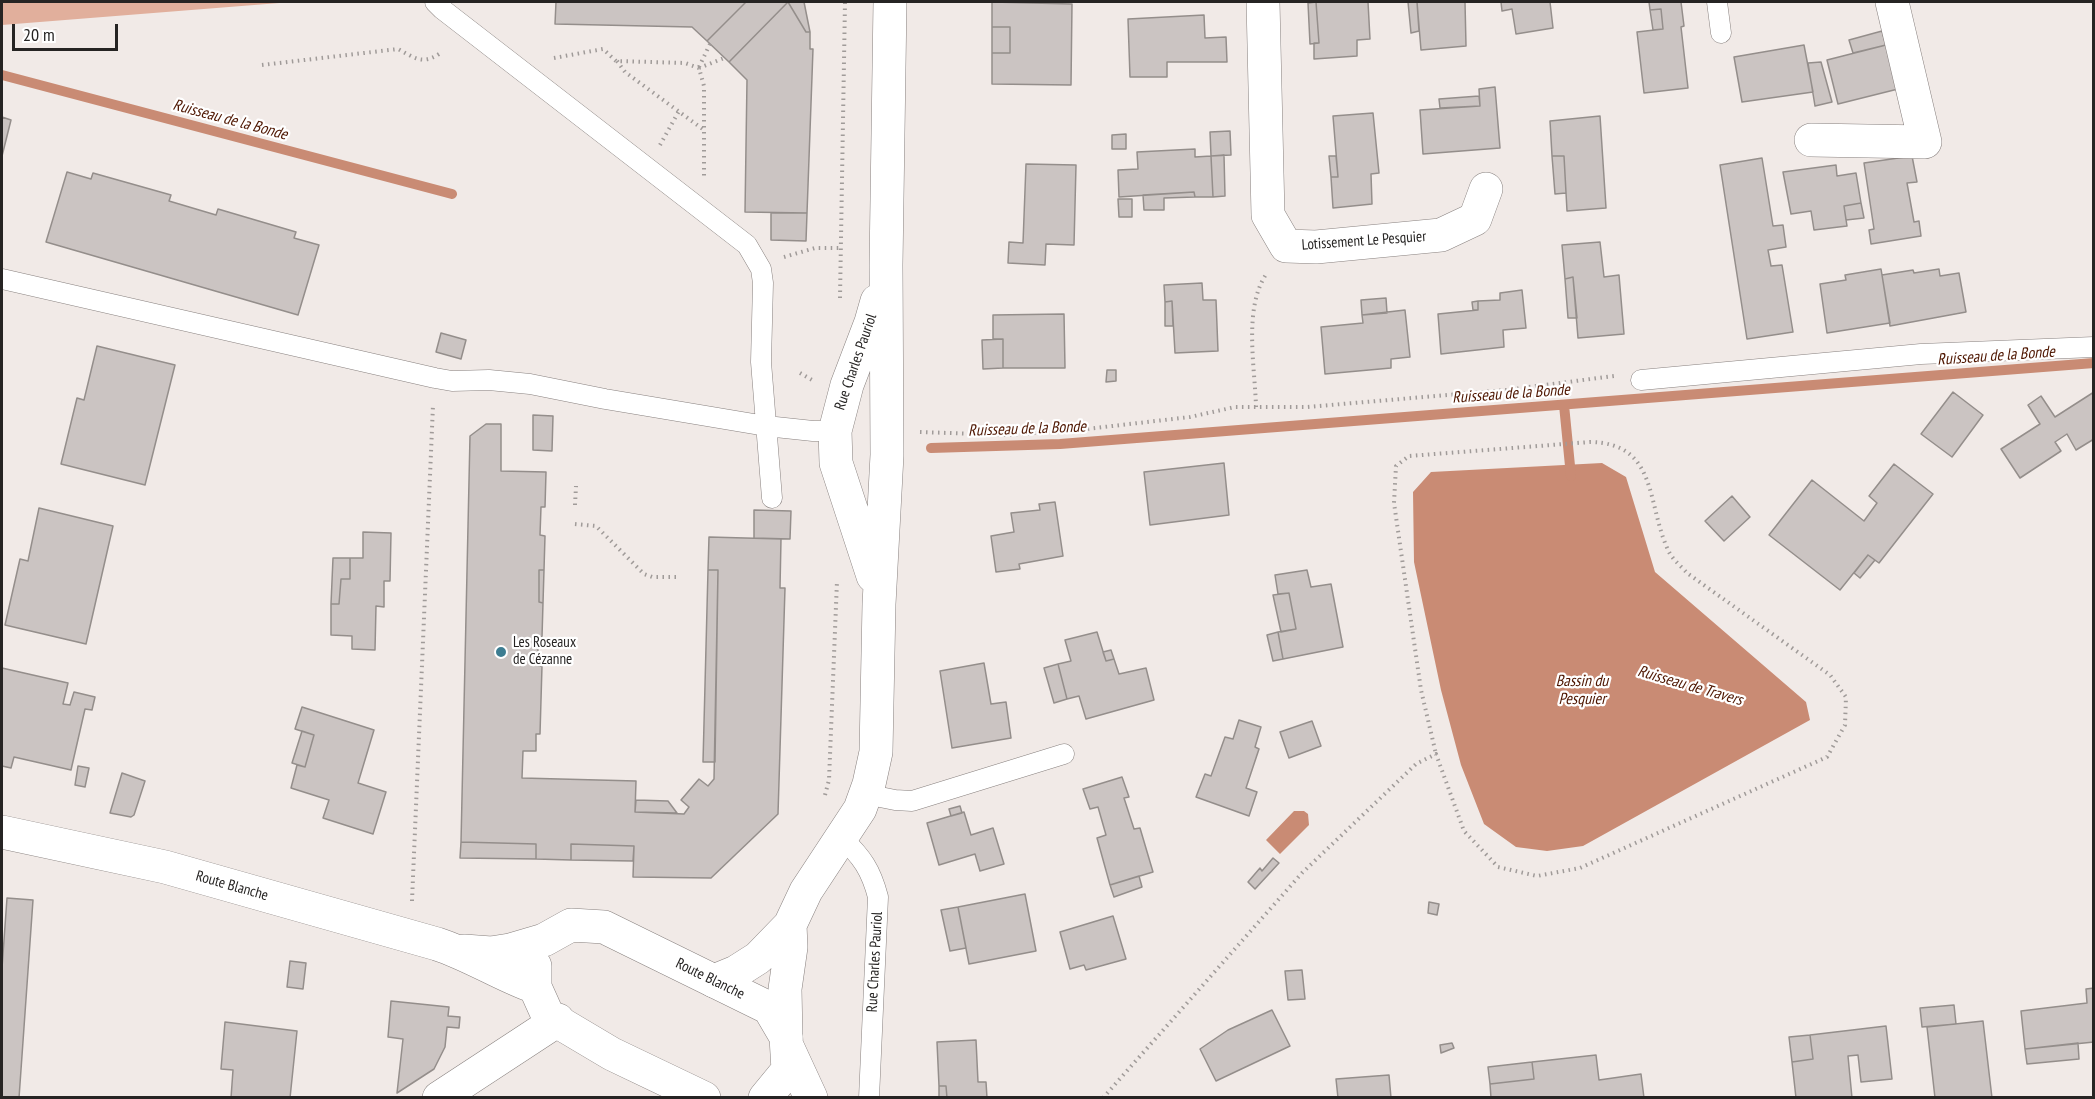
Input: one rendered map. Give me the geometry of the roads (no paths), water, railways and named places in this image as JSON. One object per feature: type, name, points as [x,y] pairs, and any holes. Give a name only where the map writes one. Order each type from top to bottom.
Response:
[{"type":"street","name":"Rue Charles Pauriol","points":[[714,981],[736,972],[758,958],[790,925],[806,891],[860,809],[876,752],[887,455],[886,265],[890,2]]},
{"type":"street","name":"Lotissement Le Pesquier","points":[[1263,2],[1268,215],[1286,246],[1316,247],[1442,235],[1474,219],[1486,189]]},
{"type":"street","points":[[1811,141],[1925,142],[1892,2]]},
{"type":"street","name":"Rue Charles Pauriol","points":[[880,598],[836,463],[835,431],[847,385],[871,322],[886,265]]},
{"type":"street","points":[[887,406],[856,409],[835,431],[850,455],[887,455]]},
{"type":"street","name":"Route Blanche","points":[[2,832],[165,867],[459,951],[535,987]]},
{"type":"street","name":"Route Blanche","points":[[459,951],[491,953],[510,951],[544,940],[571,925],[604,927],[769,1008],[787,1041],[812,1098]]},
{"type":"street","name":"Rue Charles Pauriol","points":[[787,1041],[785,989],[791,947],[790,925]]},
{"type":"street","points":[[544,940],[535,962],[535,987],[548,1016],[612,1054],[704,1098]]},
{"type":"street","points":[[439,1098],[558,1020]]},
{"type":"street","points":[[765,1098],[788,1070],[787,1041]]},
{"type":"lane","points":[[435,2],[747,245],[761,268],[763,284],[761,362],[772,498]]},
{"type":"lane","points":[[1717,2],[1721,33]]},
{"type":"lane","points":[[2,279],[435,378],[452,381],[489,380],[530,384],[766,426],[835,431]]},
{"type":"lane","points":[[1641,380],[1921,354],[2094,346]]},
{"type":"lane","points":[[865,794],[912,801],[1064,754]]},
{"type":"lane","name":"Rue Charles Pauriol","points":[[842,838],[857,852],[872,874],[878,897],[869,1098]]},
{"type":"water","name":"Bassin du Pesquier","points":[[1602,463],[1626,477],[1655,572],[1806,702],[1810,720],[1583,846],[1547,851],[1516,847],[1484,824],[1461,765],[1441,690],[1414,562],[1413,492],[1431,472]]},
{"type":"water","points":[[1294,811],[1304,811],[1308,814],[1309,825],[1280,854],[1266,840]]},
{"type":"waterway","name":"Ruisseau de la Bonde","points":[[2,75],[452,194]]},
{"type":"waterway","name":"Ruisseau de la Bonde","points":[[931,448],[1060,444],[2094,363]]},
{"type":"waterway","points":[[1564,405],[1571,476]]},
{"type":"place","name":"Les Roseaux de Cézanne","points":[[501,652]]},
{"type":"water label","name":"Ruisseau de Travers","points":[[1690,686]]}]
